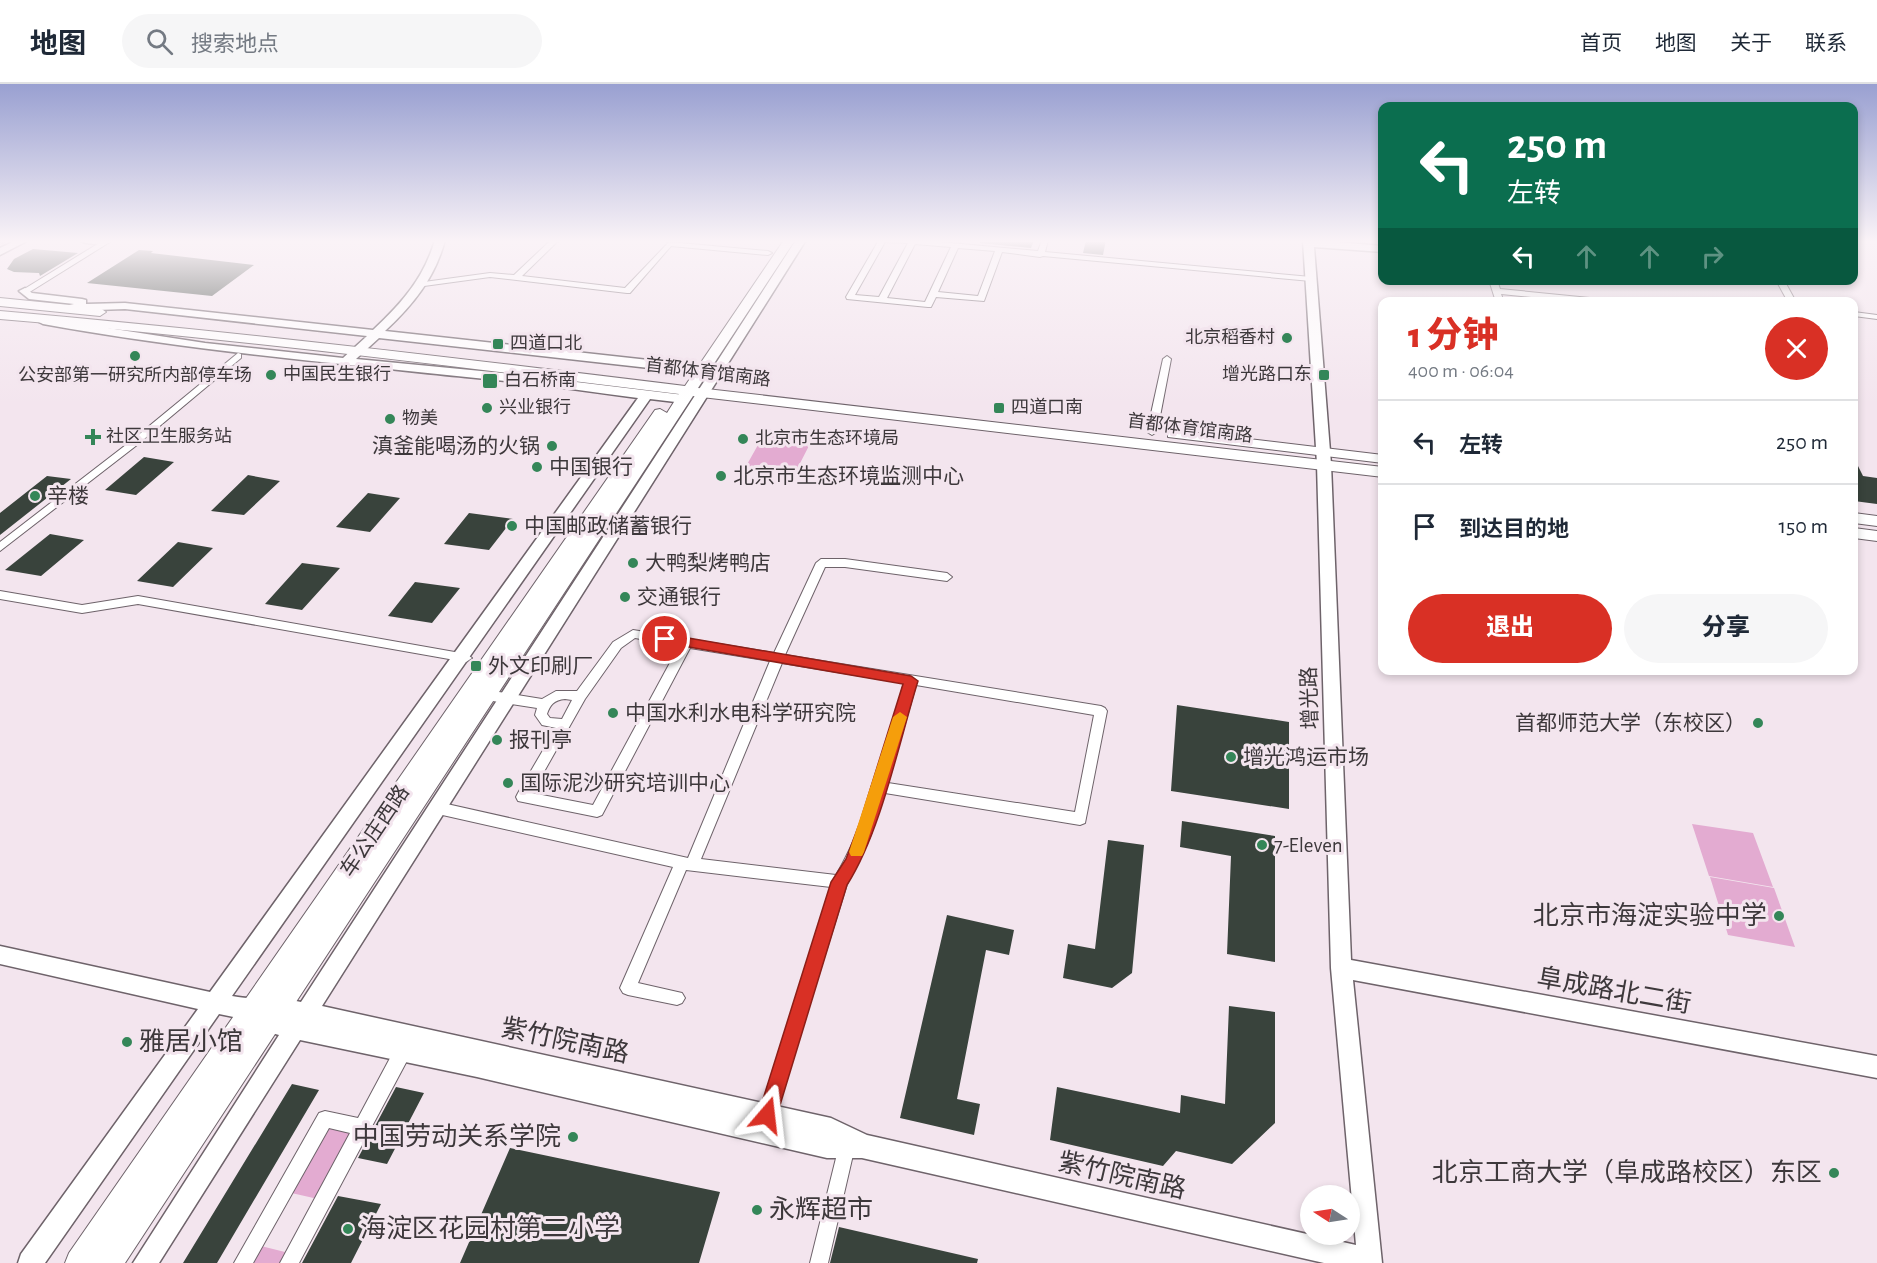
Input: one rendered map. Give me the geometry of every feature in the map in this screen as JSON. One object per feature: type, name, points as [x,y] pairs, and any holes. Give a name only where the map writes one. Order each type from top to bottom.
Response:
[{"type":"main road","name":"车公庄西路","points":[[691,385],[743,295]]},
{"type":"main road","name":"车公庄西路","points":[[109,1263],[267,1013],[478,694],[752,295]]},
{"type":"main road","name":"首都体育馆南路","points":[[0,302],[366,342],[691,385],[1324,458],[1378,459]]},
{"type":"main road","name":"首都体育馆南路","points":[[0,315],[366,342]]},
{"type":"main road","name":"首都体育馆南路","points":[[691,385],[1152,432],[1324,458],[1378,471]]},
{"type":"main road","points":[[1858,519],[1877,521]]},
{"type":"main road","points":[[1858,534],[1877,536]]},
{"type":"main road","name":"车公庄西路","points":[[79,1263],[267,1013],[478,694]]},
{"type":"street","points":[[28,295],[125,306]]},
{"type":"street","points":[[344,364],[413,295]]},
{"type":"street","points":[[145,1263],[508,699],[691,385],[759,295]]},
{"type":"street","points":[[851,295],[850,297],[928,305],[933,295]]},
{"type":"street","points":[[882,300],[885,295]]},
{"type":"street","points":[[943,295],[981,299],[982,295]]},
{"type":"street","name":"增光路","points":[[1312,295],[1324,458],[1341,968],[1370,1262]]},
{"type":"street","points":[[1538,295],[1559,297]]},
{"type":"street","name":"首都体育馆南路","points":[[66,308],[125,306],[366,342],[691,385]]},
{"type":"street","points":[[1858,315],[1877,317]]},
{"type":"street","name":"首都体育馆南路","points":[[27,318],[142,339],[344,364],[478,375],[646,395],[691,385]]},
{"type":"street","points":[[0,547],[134,443],[238,356]]},
{"type":"street","points":[[1152,432],[1167,359]]},
{"type":"street","points":[[30,1263],[215,1002],[465,658],[646,395]]},
{"type":"street","points":[[677,998],[628,988],[687,864],[821,563],[845,563],[947,577]]},
{"type":"street","points":[[0,595],[82,609],[138,600],[465,658]]},
{"type":"street","points":[[687,642],[597,811],[523,797],[580,696],[617,645],[633,634],[687,642],[778,657],[911,681],[1101,711],[1080,819],[878,787]]},
{"type":"street","points":[[767,1115],[840,882],[852,862],[911,681]]},
{"type":"street","points":[[565,724],[546,722],[541,715],[544,704],[552,696],[562,693],[580,696]]},
{"type":"street","points":[[478,694],[544,704]]},
{"type":"street","points":[[438,808],[687,864],[840,882]]},
{"type":"street","name":"紫竹院南路","points":[[0,955],[301,1021],[831,1129],[854,1146]]},
{"type":"street","name":"阜成路北二街","points":[[1341,968],[1877,1067]]},
{"type":"street","name":"紫竹院南路","points":[[301,1021],[403,1051],[827,1146],[854,1146],[1370,1262]]},
{"type":"street","points":[[288,1263],[403,1051]]},
{"type":"street","points":[[243,1263],[325,1119],[362,1127]]},
{"type":"street","points":[[819,1263],[854,1146]]},
{"type":"shaded area","points":[[767,429],[814,436],[794,475],[745,468]]},
{"type":"shaded area","points":[[1692,824],[1753,833],[1773,887],[1709,876]]},
{"type":"shaded area","points":[[1710,877],[1774,888],[1795,947],[1728,935]]},
{"type":"shaded area","points":[[325,1126],[355,1132],[318,1199],[287,1192]]},
{"type":"shaded area","points":[[257,1245],[289,1253],[283,1263],[247,1263]]},
{"type":"building","points":[[144,457],[174,462],[136,495],[105,490]]},
{"type":"building","points":[[1858,466],[1863,476],[1877,478],[1877,504],[1858,502]]},
{"type":"building","points":[[248,475],[280,481],[244,515],[211,511]]},
{"type":"building","name":"辛楼","points":[[47,476],[71,479],[0,535],[0,513]]},
{"type":"building","points":[[368,493],[400,498],[370,532],[336,527]]},
{"type":"building","points":[[469,513],[513,519],[489,550],[444,544]]},
{"type":"building","points":[[50,534],[84,540],[41,576],[5,570]]},
{"type":"building","points":[[178,542],[213,548],[173,587],[137,581]]},
{"type":"building","points":[[302,563],[340,568],[302,610],[265,604]]},
{"type":"building","points":[[415,582],[460,588],[432,623],[388,616]]},
{"type":"building","name":"增光鸿运市场","points":[[1177,705],[1289,722],[1289,809],[1171,791]]},
{"type":"building","points":[[1182,821],[1275,836],[1275,962],[1227,954],[1231,856],[1180,847]]},
{"type":"building","points":[[1108,840],[1144,845],[1132,973],[1112,988],[1063,978],[1068,944],[1095,949]]},
{"type":"building","points":[[947,915],[1014,930],[1009,955],[986,950],[957,1099],[980,1104],[974,1135],[900,1118]]},
{"type":"building","points":[[1229,1006],[1275,1012],[1275,1123],[1232,1164],[1176,1151],[1163,1166],[1050,1140],[1057,1087],[1180,1113],[1181,1095],[1225,1104]]},
{"type":"building","points":[[292,1084],[319,1090],[217,1263],[183,1263]]},
{"type":"building","points":[[396,1087],[424,1093],[387,1164],[358,1158]]},
{"type":"building","points":[[510,1148],[720,1192],[699,1263],[460,1263]]},
{"type":"building","points":[[338,1196],[381,1204],[351,1263],[302,1263]]},
{"type":"building","points":[[839,1227],[978,1259],[977,1263],[830,1263]]},
{"type":"slow traffic","points":[[856,852],[900,717]]},
{"type":"place","name":"北京稻香村","points":[[1287,338]]},
{"type":"place","name":"四道口北","points":[[498,344]]},
{"type":"place","name":"公安部第一研究所内部停车场","points":[[135,356]]},
{"type":"place","name":"中国民生银行","points":[[271,375]]},
{"type":"place","name":"增光路口东","points":[[1324,375]]},
{"type":"place","name":"白石桥南","points":[[490,381]]},
{"type":"place","name":"兴业银行","points":[[487,408]]},
{"type":"place","name":"四道口南","points":[[999,408]]},
{"type":"place","name":"物美","points":[[390,419]]},
{"type":"place","name":"社区卫生服务站","points":[[93,437]]},
{"type":"place","name":"北京市生态环境局","points":[[743,439]]},
{"type":"place","name":"滇釜能喝汤的火锅","points":[[552,446]]},
{"type":"place","name":"中国银行","points":[[537,467]]},
{"type":"place","name":"北京市生态环境监测中心","points":[[721,476]]},
{"type":"place","name":"辛楼","points":[[35,496]]},
{"type":"place","name":"中国邮政储蓄银行","points":[[512,526]]},
{"type":"place","name":"大鸭梨烤鸭店","points":[[633,563]]},
{"type":"place","name":"交通银行","points":[[625,597]]},
{"type":"place","name":"外文印刷厂","points":[[476,666]]},
{"type":"place","name":"中国水利水电科学研究院","points":[[613,713]]},
{"type":"place","name":"首都师范大学（东校区）","points":[[1758,723]]},
{"type":"place","name":"报刊亭","points":[[497,740]]},
{"type":"place","name":"增光鸿运市场","points":[[1231,757]]},
{"type":"place","name":"国际泥沙研究培训中心","points":[[508,783]]},
{"type":"place","name":"7-Eleven","points":[[1262,845]]},
{"type":"place","name":"北京市海淀实验中学","points":[[1779,916]]},
{"type":"place","name":"雅居小馆","points":[[127,1042]]},
{"type":"place","name":"中国劳动关系学院","points":[[573,1137]]},
{"type":"place","name":"北京工商大学（阜成路校区）东区","points":[[1834,1173]]},
{"type":"place","name":"永辉超市","points":[[757,1210]]},
{"type":"place","name":"海淀区花园村第二小学","points":[[348,1229]]},
{"type":"route","points":[[665,639],[911,681],[867,822],[852,862],[840,882],[767,1115]]}]
